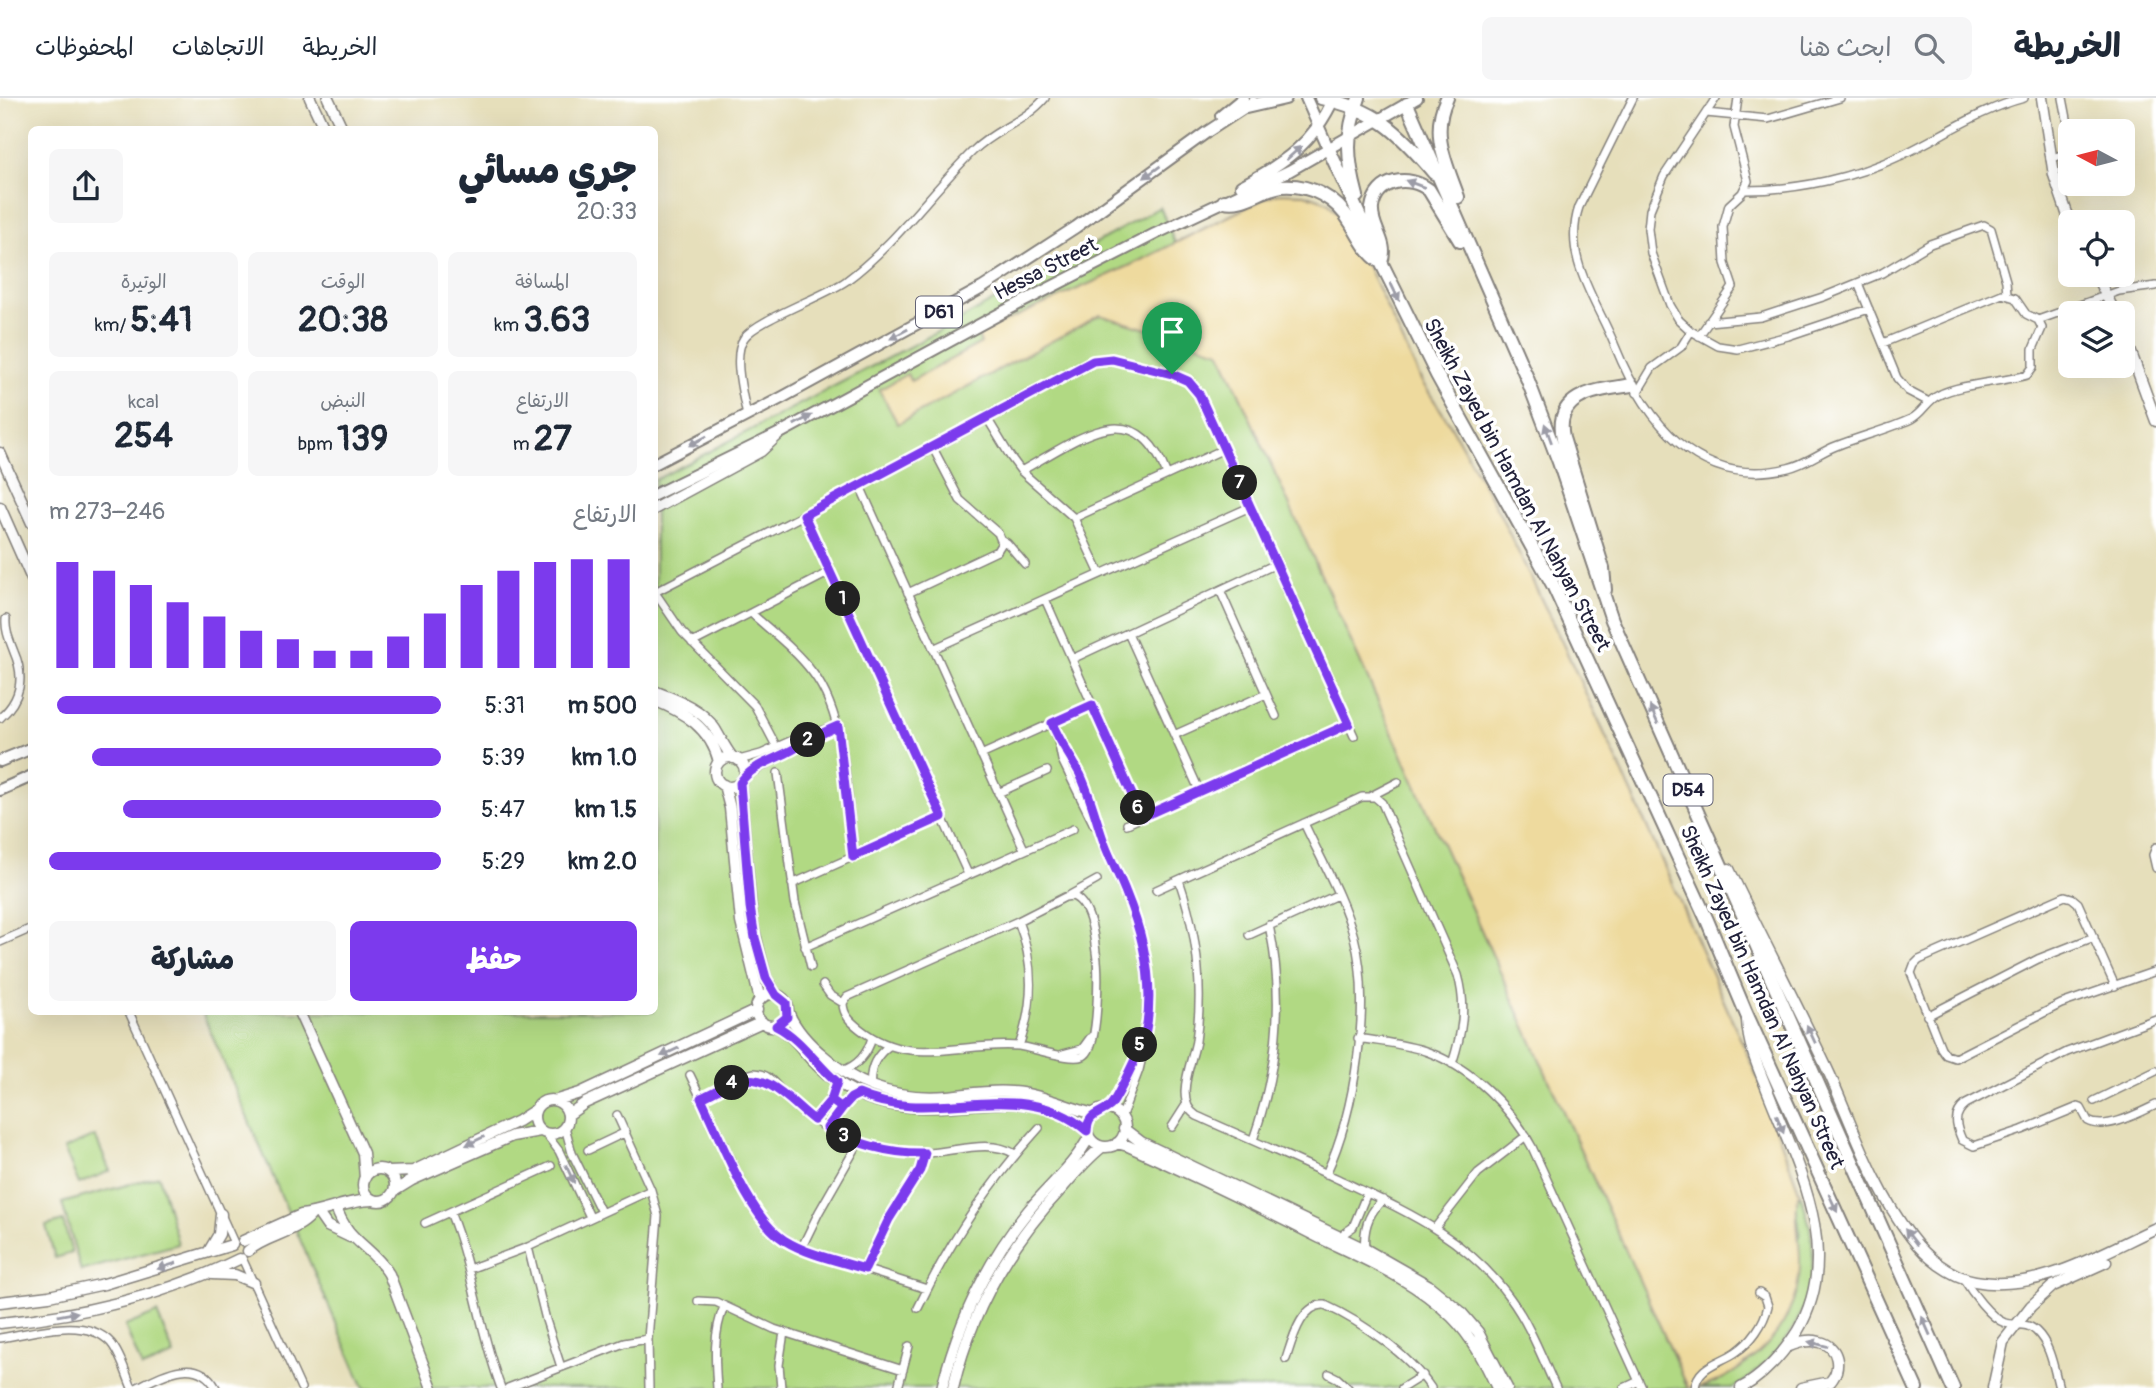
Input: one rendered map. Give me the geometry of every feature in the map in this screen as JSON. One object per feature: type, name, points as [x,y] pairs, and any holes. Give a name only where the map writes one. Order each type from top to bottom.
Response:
[{"type":"highway","points":[[1245,103],[1285,98]]},
{"type":"highway","points":[[1447,98],[1440,118],[1439,143],[1441,155],[1470,231],[1472,254]]},
{"type":"highway","points":[[1329,99],[1358,102],[1406,141],[1444,184]]},
{"type":"highway","name":"Sheikh Zayed bin Hamdan Al Nahyan Street","points":[[1410,100],[1543,419],[1604,597],[1953,1388]]},
{"type":"highway","points":[[1358,102],[1349,138],[1349,165],[1366,230]]},
{"type":"highway","name":"Sheikh Zayed bin Hamdan Al Nahyan Street","points":[[1329,150],[1437,375],[1553,585],[1707,920],[1746,1013],[1916,1388]]},
{"type":"highway","points":[[1381,262],[1383,246],[1372,218],[1374,202],[1383,188],[1398,180],[1415,181],[1429,190],[1460,241],[1472,254]]},
{"type":"highway","points":[[1224,201],[1235,202],[1282,186],[1315,191],[1339,205],[1365,247],[1381,262]]},
{"type":"highway","points":[[1604,597],[1603,568],[1563,438],[1562,421],[1570,405],[1583,395],[1635,389]]},
{"type":"main road","name":"Hessa Street","points":[[658,462],[863,354],[1021,264],[1245,103],[1260,98]]},
{"type":"main road","name":"Sheikh Zayed bin Hamdan Al Nahyan Street","points":[[1306,98],[1329,150]]},
{"type":"main road","points":[[1224,201],[1230,192],[1289,159],[1318,125],[1329,99]]},
{"type":"main road","name":"Hessa Street","points":[[658,493],[780,433],[1005,311],[1329,150],[1410,100]]},
{"type":"main road","points":[[0,761],[28,749]]},
{"type":"main road","points":[[0,790],[28,778]]},
{"type":"street","points":[[310,98],[323,126]]},
{"type":"street","points":[[328,98],[341,126]]},
{"type":"street","points":[[747,416],[738,355],[746,335],[755,327],[821,297],[848,280],[886,245],[972,151],[1030,113],[1045,98]]},
{"type":"street","points":[[1633,98],[1576,214],[1573,237],[1575,252],[1581,272],[1635,389],[1668,433],[1687,451],[1719,466],[1751,471],[1777,470],[1799,465],[1835,446],[1914,417],[1929,402],[1944,393],[2029,373],[2033,367],[2034,345],[2042,330],[2038,320]]},
{"type":"street","points":[[1716,98],[1660,183],[1650,210],[1648,224],[1651,253],[1670,305],[1679,320],[1691,331],[1723,348],[1743,349],[1869,309]]},
{"type":"street","points":[[1699,336],[1733,287],[1725,263],[1723,227],[1729,205],[1745,190],[1747,178],[1736,136],[1738,98]]},
{"type":"street","points":[[1706,113],[1774,118],[1840,98]]},
{"type":"street","points":[[1745,190],[1797,187],[1861,171],[1900,156],[1998,107],[2024,98]]},
{"type":"street","points":[[2042,98],[2050,159],[2066,210]]},
{"type":"street","points":[[2063,98],[2067,119]]},
{"type":"street","points":[[2050,159],[2058,156]]},
{"type":"street","points":[[1708,323],[1761,317],[1823,297],[1892,267],[1930,244],[1986,225],[1991,229],[2007,285],[2007,294]]},
{"type":"street","points":[[1858,283],[1896,374],[1913,394],[1929,402]]},
{"type":"street","points":[[1883,343],[1998,295],[2007,294],[2017,300],[2028,316],[2038,320],[2106,295],[2135,287],[2156,286]]},
{"type":"street","points":[[2102,287],[2109,301]]},
{"type":"street","points":[[1635,389],[1652,368],[1681,347],[1691,331]]},
{"type":"street","points":[[658,589],[933,448],[1093,361],[1112,359],[1178,375],[1188,381],[1199,394],[1354,736]]},
{"type":"street","points":[[2135,364],[2156,421]]},
{"type":"street","points":[[988,418],[1021,471],[1074,518],[1100,574]]},
{"type":"street","points":[[1021,471],[1095,431],[1115,427],[1134,432],[1148,440],[1158,453],[1167,475]]},
{"type":"street","points":[[658,507],[761,451],[780,433]]},
{"type":"street","points":[[933,448],[961,500],[1007,542],[1024,564]]},
{"type":"street","points":[[1074,518],[1224,449]]},
{"type":"street","points":[[0,453],[28,514]]},
{"type":"street","points":[[860,486],[1024,849]]},
{"type":"street","points":[[0,507],[28,570]]},
{"type":"street","points":[[933,649],[1250,507]]},
{"type":"street","points":[[804,515],[968,874]]},
{"type":"street","points":[[908,593],[996,551],[1002,540]]},
{"type":"street","points":[[1072,659],[1276,564]]},
{"type":"street","points":[[692,643],[831,572]]},
{"type":"street","points":[[1220,590],[1276,716]]},
{"type":"street","points":[[658,596],[666,611],[692,643],[748,697],[766,723],[775,758]]},
{"type":"street","points":[[1045,599],[1142,817]]},
{"type":"street","points":[[751,613],[813,672],[834,710],[853,857]]},
{"type":"street","points":[[0,718],[12,706],[20,682],[20,666],[6,630],[6,619]]},
{"type":"street","points":[[1128,633],[1200,792]]},
{"type":"street","points":[[658,693],[700,713],[744,768],[742,780],[752,922],[766,978],[776,995]]},
{"type":"street","points":[[1174,735],[1266,694]]},
{"type":"street","points":[[658,702],[683,713],[699,725],[712,742],[719,762],[716,775],[724,785],[730,808],[741,922],[762,1022]]},
{"type":"street","points":[[981,755],[1092,705]]},
{"type":"street","points":[[1052,723],[1058,740],[1075,766],[1090,800],[1102,839]]},
{"type":"street","points":[[1128,824],[1349,724]]},
{"type":"street","points":[[719,762],[727,757],[736,759],[838,726]]},
{"type":"street","points":[[724,785],[734,786],[816,734]]},
{"type":"street","points":[[1058,740],[1059,752],[1066,770],[1102,839],[1132,909],[1143,948],[1148,988],[1144,1039],[1139,1070],[1117,1143]]},
{"type":"street","points":[[785,743],[788,752]]},
{"type":"street","points":[[20,752],[28,744]]},
{"type":"street","points":[[1669,747],[1682,768],[1735,882],[1793,995],[1888,1201],[1923,1252],[1952,1273],[1987,1282],[2038,1278],[2156,1228]]},
{"type":"street","points":[[1066,770],[1075,766]]},
{"type":"street","points":[[998,793],[1047,771]]},
{"type":"street","points":[[778,773],[792,884],[811,967]]},
{"type":"street","points":[[1156,890],[1398,782]]},
{"type":"street","points":[[1371,796],[1382,803],[1458,975],[1464,1017],[1452,1064]]},
{"type":"street","points":[[1082,803],[1090,800]]},
{"type":"street","points":[[792,884],[942,817]]},
{"type":"street","points":[[1304,823],[1350,923],[1357,951],[1360,998],[1358,1038],[1345,1120],[1326,1174]]},
{"type":"street","points":[[805,947],[1073,828]]},
{"type":"street","points":[[2156,847],[2153,855],[2156,868]]},
{"type":"street","points":[[1069,896],[1079,899],[1084,905],[1095,945],[1098,978],[1093,1031],[1087,1045],[1082,1049],[1061,1054],[1019,1046],[987,1046],[924,1052],[889,1046],[872,1038],[848,1018],[843,1009],[843,1003],[848,997],[1018,921],[1097,880]]},
{"type":"street","points":[[1172,1127],[1185,1105],[1184,1093],[1196,1035],[1199,987],[1196,940],[1179,880]]},
{"type":"street","points":[[1249,934],[1337,895]]},
{"type":"street","points":[[2115,986],[2078,903],[2069,897],[2061,897],[1920,960],[1914,965],[1911,977],[1942,1051],[1949,1057],[1959,1057],[2052,1007],[2115,986],[2156,971]]},
{"type":"street","points":[[1018,921],[1028,948],[1032,976],[1030,1005],[1019,1046]]},
{"type":"street","points":[[1252,1140],[1266,1097],[1277,1024],[1277,974],[1269,925]]},
{"type":"street","points":[[0,942],[28,930]]},
{"type":"street","points":[[1927,1016],[2038,959],[2094,937]]},
{"type":"street","points":[[824,985],[830,995],[843,1003]]},
{"type":"street","points":[[349,1202],[373,1170],[413,1171],[518,1121],[544,1101],[557,1100],[591,1088],[758,1005],[767,995],[784,999],[788,1012],[801,1033],[821,1054],[842,1071],[884,1092],[916,1097],[990,1091],[1014,1092],[1048,1098],[1094,1114]]},
{"type":"street","points":[[776,1026],[784,1021],[788,1012]]},
{"type":"street","points":[[1741,1388],[1766,1371],[1787,1347],[1801,1324],[1814,1290],[1818,1250],[1807,1194],[1754,1055],[1746,1013]]},
{"type":"street","points":[[130,1015],[301,1388]]},
{"type":"street","points":[[300,1015],[363,1153],[367,1196],[373,1200]]},
{"type":"street","points":[[2156,1018],[2067,1052],[1966,1104],[1958,1112],[1956,1124],[1962,1140],[1973,1146],[2078,1107],[2088,1121],[2097,1124],[2125,1118],[2156,1105]]},
{"type":"street","points":[[568,1115],[585,1103],[762,1022],[776,1026],[790,1035],[824,1071],[859,1094],[893,1105],[915,1107],[1024,1103],[1068,1117],[1088,1134],[1094,1143],[1102,1147]]},
{"type":"street","points":[[842,1071],[859,1062],[872,1038]]},
{"type":"street","points":[[1358,1038],[1419,1049],[1452,1064],[1478,1082],[1513,1118],[1526,1136],[1640,1385],[1624,1388]]},
{"type":"street","points":[[942,1388],[960,1328],[992,1262],[1021,1220],[1078,1156],[1088,1134],[1087,1125],[1094,1114],[1105,1110],[1118,1097],[1144,1039]]},
{"type":"street","points":[[871,1087],[871,1069],[878,1055],[889,1046]]},
{"type":"street","points":[[868,1049],[878,1055]]},
{"type":"street","points":[[859,1062],[871,1069]]},
{"type":"street","points":[[2094,1101],[2156,1071]]},
{"type":"street","points":[[701,1098],[749,1074],[758,1073],[771,1079],[779,1090],[814,1120],[859,1142],[888,1151],[925,1153],[995,1146],[1015,1154]]},
{"type":"street","points":[[690,1075],[759,1216],[778,1236],[802,1249],[927,1289]]},
{"type":"street","points":[[814,1120],[831,1100],[837,1082]]},
{"type":"street","points":[[827,1128],[851,1098],[859,1094]]},
{"type":"street","points":[[557,1100],[565,1106],[568,1115],[565,1127],[572,1153],[601,1212]]},
{"type":"street","points":[[831,1100],[842,1108]]},
{"type":"street","points":[[1185,1105],[1193,1114],[1383,1200],[1435,1228],[1472,1255],[1510,1297],[1528,1326],[1556,1388]]},
{"type":"street","points":[[535,1110],[534,1121],[559,1150],[590,1217]]},
{"type":"street","points":[[1105,1110],[1114,1112],[1141,1142],[1340,1236],[1418,1278],[1460,1311],[1483,1340],[1507,1388]]},
{"type":"street","points":[[617,1115],[656,1206],[658,1224],[648,1339],[649,1388]]},
{"type":"street","points":[[0,1324],[117,1304],[173,1287],[208,1274],[240,1250],[305,1221],[314,1214],[349,1202],[384,1200],[412,1180],[512,1136],[560,1132],[565,1127]]},
{"type":"street","points":[[918,1308],[966,1219],[1015,1154],[1039,1128]]},
{"type":"street","points":[[588,1150],[626,1132]]},
{"type":"street","points":[[1435,1228],[1478,1173],[1526,1136]]},
{"type":"street","points":[[802,1249],[819,1212],[859,1142]]},
{"type":"street","points":[[953,1388],[976,1318],[1009,1255],[1046,1205],[1102,1147],[1117,1143],[1255,1205],[1415,1287],[1443,1309],[1465,1332],[1483,1358],[1497,1388]]},
{"type":"street","points":[[363,1153],[395,1183],[394,1191]]},
{"type":"street","points":[[865,1269],[889,1219],[920,1170],[925,1153]]},
{"type":"street","points":[[425,1223],[551,1166]]},
{"type":"street","points":[[469,1269],[528,1247],[651,1190]]},
{"type":"street","points":[[1340,1236],[1349,1231],[1367,1193]]},
{"type":"street","points":[[1365,1249],[1365,1230],[1369,1219],[1383,1200]]},
{"type":"street","points":[[336,1207],[346,1230],[379,1259],[389,1274],[432,1388]]},
{"type":"street","points":[[450,1212],[469,1269],[484,1337],[501,1388]]},
{"type":"street","points":[[209,1251],[219,1234],[221,1214]]},
{"type":"street","points":[[314,1214],[327,1226],[354,1239]]},
{"type":"street","points":[[1359,1214],[1369,1219]]},
{"type":"street","points":[[528,1247],[561,1367]]},
{"type":"street","points":[[0,1302],[49,1296],[104,1284],[209,1251],[240,1250]]},
{"type":"street","points":[[1993,1388],[2003,1342],[2044,1292],[2106,1262]]},
{"type":"street","points":[[208,1274],[235,1275],[254,1283]]},
{"type":"street","points":[[1961,1276],[1998,1320],[2028,1326],[2041,1337],[2049,1353],[2059,1388]]},
{"type":"street","points":[[2038,1278],[2044,1292]]},
{"type":"street","points":[[1695,1388],[1702,1371],[1739,1350],[1759,1327],[1768,1306],[1765,1297],[1759,1293]]},
{"type":"street","points":[[698,1301],[716,1302],[784,1332],[902,1370]]},
{"type":"street","points":[[1286,1359],[1307,1312],[1322,1304],[1393,1347],[1423,1376],[1431,1388]]},
{"type":"street","points":[[717,1388],[716,1334],[724,1307]]},
{"type":"street","points":[[0,1338],[67,1328],[87,1329],[112,1344],[134,1388],[168,1373],[189,1369],[207,1377],[216,1388]]},
{"type":"street","points":[[781,1388],[779,1364],[784,1332]]},
{"type":"street","points":[[509,1388],[624,1343],[648,1339]]},
{"type":"street","points":[[1787,1347],[1804,1341],[1819,1341],[1831,1348],[1838,1361],[1836,1374],[1830,1382],[1801,1388]]},
{"type":"street","points":[[898,1388],[909,1346]]},
{"type":"street","points":[[1329,1374],[1348,1388]]},
{"type":"street","points":[[1402,1388],[1423,1376]]},
{"type":"green space","points":[[1160,207],[1220,351],[1688,1388],[364,1388],[203,1015],[658,1015],[658,478],[947,327]]},
{"type":"green space","points":[[95,1136],[110,1171],[79,1184],[64,1149]]},
{"type":"green space","points":[[159,1176],[178,1244],[81,1271],[62,1203]]},
{"type":"green space","points":[[1800,1193],[1812,1239],[1813,1261],[1805,1304],[1795,1324],[1783,1344],[1741,1384],[1732,1388],[1699,1388],[1725,1377],[1800,1235],[1796,1202]]},
{"type":"green space","points":[[63,1221],[72,1253],[55,1258],[46,1226]]},
{"type":"green space","points":[[157,1313],[174,1355],[142,1368],[125,1326]]},
{"type":"sand","points":[[1279,193],[1305,194],[1328,202],[1349,227],[1422,382],[1448,421],[1499,512],[1633,795],[1756,1074],[1800,1193],[1797,1226],[1800,1268],[1791,1308],[1781,1327],[1760,1352],[1717,1381],[1688,1388],[1220,351],[1100,315],[898,424],[879,390],[907,374],[911,381],[981,343],[977,334],[1131,265]]},
{"type":"route","points":[[1172,374],[1112,359],[1093,361],[804,515],[942,817],[853,857],[838,726],[816,734],[759,766],[740,783],[755,938],[768,983],[788,1007],[787,1017],[776,1026],[790,1035],[837,1082],[831,1100],[842,1108],[827,1128],[849,1139],[888,1151],[925,1153],[920,1170],[889,1219],[865,1269],[802,1249],[778,1236],[759,1216],[701,1098],[737,1081],[755,1080],[775,1087],[814,1120],[831,1100],[842,1108],[859,1094],[893,1105],[915,1107],[984,1102],[1024,1103],[1068,1117],[1087,1131],[1087,1125],[1094,1114],[1105,1110],[1118,1097],[1144,1039],[1148,988],[1143,948],[1132,909],[1106,848],[1088,793],[1058,740],[1052,723],[1092,705],[1142,817],[1349,724],[1199,394],[1188,381],[1172,374]]}]
